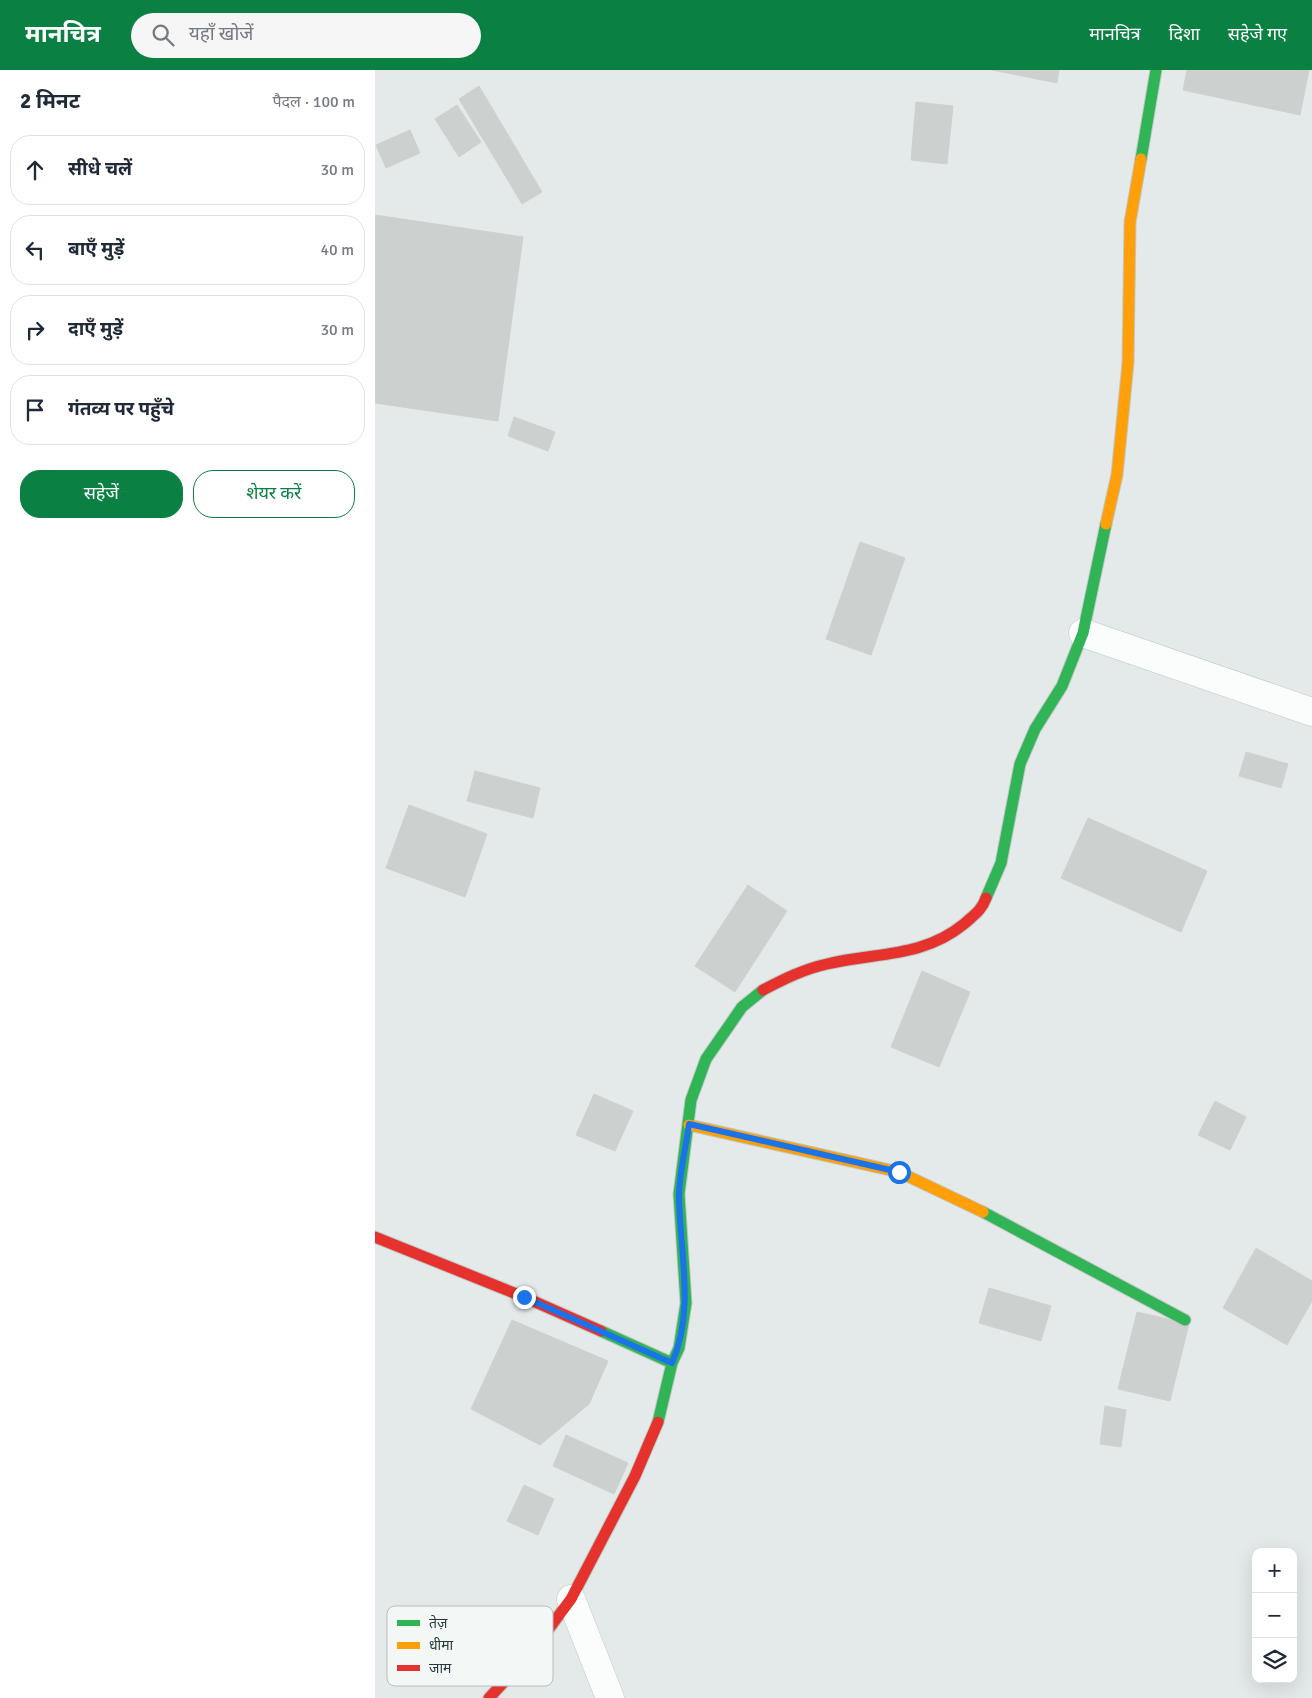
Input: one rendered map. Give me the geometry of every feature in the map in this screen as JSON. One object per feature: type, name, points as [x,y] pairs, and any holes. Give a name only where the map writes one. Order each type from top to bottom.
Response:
[{"type":"street","points":[[553,1623],[571,1599],[635,1476],[658,1423],[672,1363],[679,1348],[685,1303],[679,1194],[691,1100],[706,1059],[731,1020],[742,1007],[757,994],[788,976],[827,964],[913,951],[948,937],[982,908],[1001,863],[1020,764],[1035,729],[1062,686],[1083,633],[1117,475],[1128,363],[1130,222],[1156,70]]},
{"type":"street","points":[[1083,633],[1312,712]]},
{"type":"street","points":[[689,1124],[899,1172],[1014,1226],[1185,1320]]},
{"type":"street","points":[[375,1237],[524,1297],[672,1363]]},
{"type":"street","points":[[571,1599],[610,1698]]},
{"type":"street","points":[[489,1698],[500,1686]]},
{"type":"building","points":[[992,70],[1059,70],[1057,83]]},
{"type":"building","points":[[1187,70],[1309,70],[1300,115],[1183,90]]},
{"type":"building","points":[[479,86],[542,192],[522,204],[459,99]]},
{"type":"building","points":[[916,102],[953,106],[947,164],[911,160]]},
{"type":"building","points":[[457,105],[481,142],[459,157],[435,119]]},
{"type":"building","points":[[410,130],[420,153],[386,168],[376,145]]},
{"type":"building","points":[[375,215],[523,237],[498,421],[375,403]]},
{"type":"building","points":[[514,417],[555,432],[548,451],[508,436]]},
{"type":"building","points":[[860,542],[905,558],[871,655],[826,639]]},
{"type":"building","points":[[1246,752],[1288,764],[1281,788],[1239,776]]},
{"type":"building","points":[[475,771],[540,788],[533,818],[467,801]]},
{"type":"building","points":[[409,805],[487,834],[465,897],[386,868]]},
{"type":"building","points":[[1088,818],[1207,871],[1181,932],[1061,878]]},
{"type":"building","points":[[748,885],[787,911],[735,992],[695,966]]},
{"type":"building","points":[[922,971],[970,992],[939,1067],[891,1047]]},
{"type":"building","points":[[594,1094],[633,1111],[615,1151],[576,1135]]},
{"type":"building","points":[[1215,1101],[1246,1117],[1230,1150],[1198,1135]]},
{"type":"building","points":[[1256,1248],[1312,1281],[1312,1301],[1287,1345],[1223,1308]]},
{"type":"building","points":[[989,1288],[1051,1306],[1041,1341],[979,1323]]},
{"type":"building","points":[[1137,1312],[1189,1324],[1170,1401],[1118,1389]]},
{"type":"building","points":[[512,1320],[608,1361],[589,1404],[540,1445],[471,1409]]},
{"type":"building","points":[[1105,1406],[1126,1410],[1121,1447],[1100,1444]]},
{"type":"building","points":[[566,1435],[628,1463],[614,1494],[553,1466]]},
{"type":"building","points":[[524,1485],[554,1499],[538,1535],[507,1521]]},
{"type":"traffic: fast","points":[[1141,159],[1156,70]]},
{"type":"traffic: fast","points":[[986,898],[1001,863],[1020,764],[1035,729],[1062,686],[1083,633],[1106,524]]},
{"type":"traffic: fast","points":[[658,1422],[672,1363],[679,1348],[686,1303],[679,1194],[691,1100],[706,1059],[742,1007],[763,990]]},
{"type":"traffic: fast","points":[[983,1212],[1185,1320]]},
{"type":"traffic: fast","points":[[601,1331],[672,1363]]},
{"type":"traffic: slow","points":[[1106,524],[1117,475],[1128,363],[1130,222],[1141,159]]},
{"type":"traffic: slow","points":[[689,1125],[899,1172],[983,1212]]},
{"type":"traffic: jam","points":[[763,990],[794,975],[819,966],[899,952],[932,943],[964,924],[980,909],[986,898]]},
{"type":"traffic: jam","points":[[375,1237],[524,1297],[601,1331]]},
{"type":"traffic: jam","points":[[553,1623],[571,1599],[635,1476],[658,1422]]},
{"type":"traffic: jam","points":[[489,1698],[500,1686]]},
{"type":"route","points":[[524,1297],[672,1363],[679,1348],[685,1303],[679,1194],[689,1124],[899,1172]]}]
